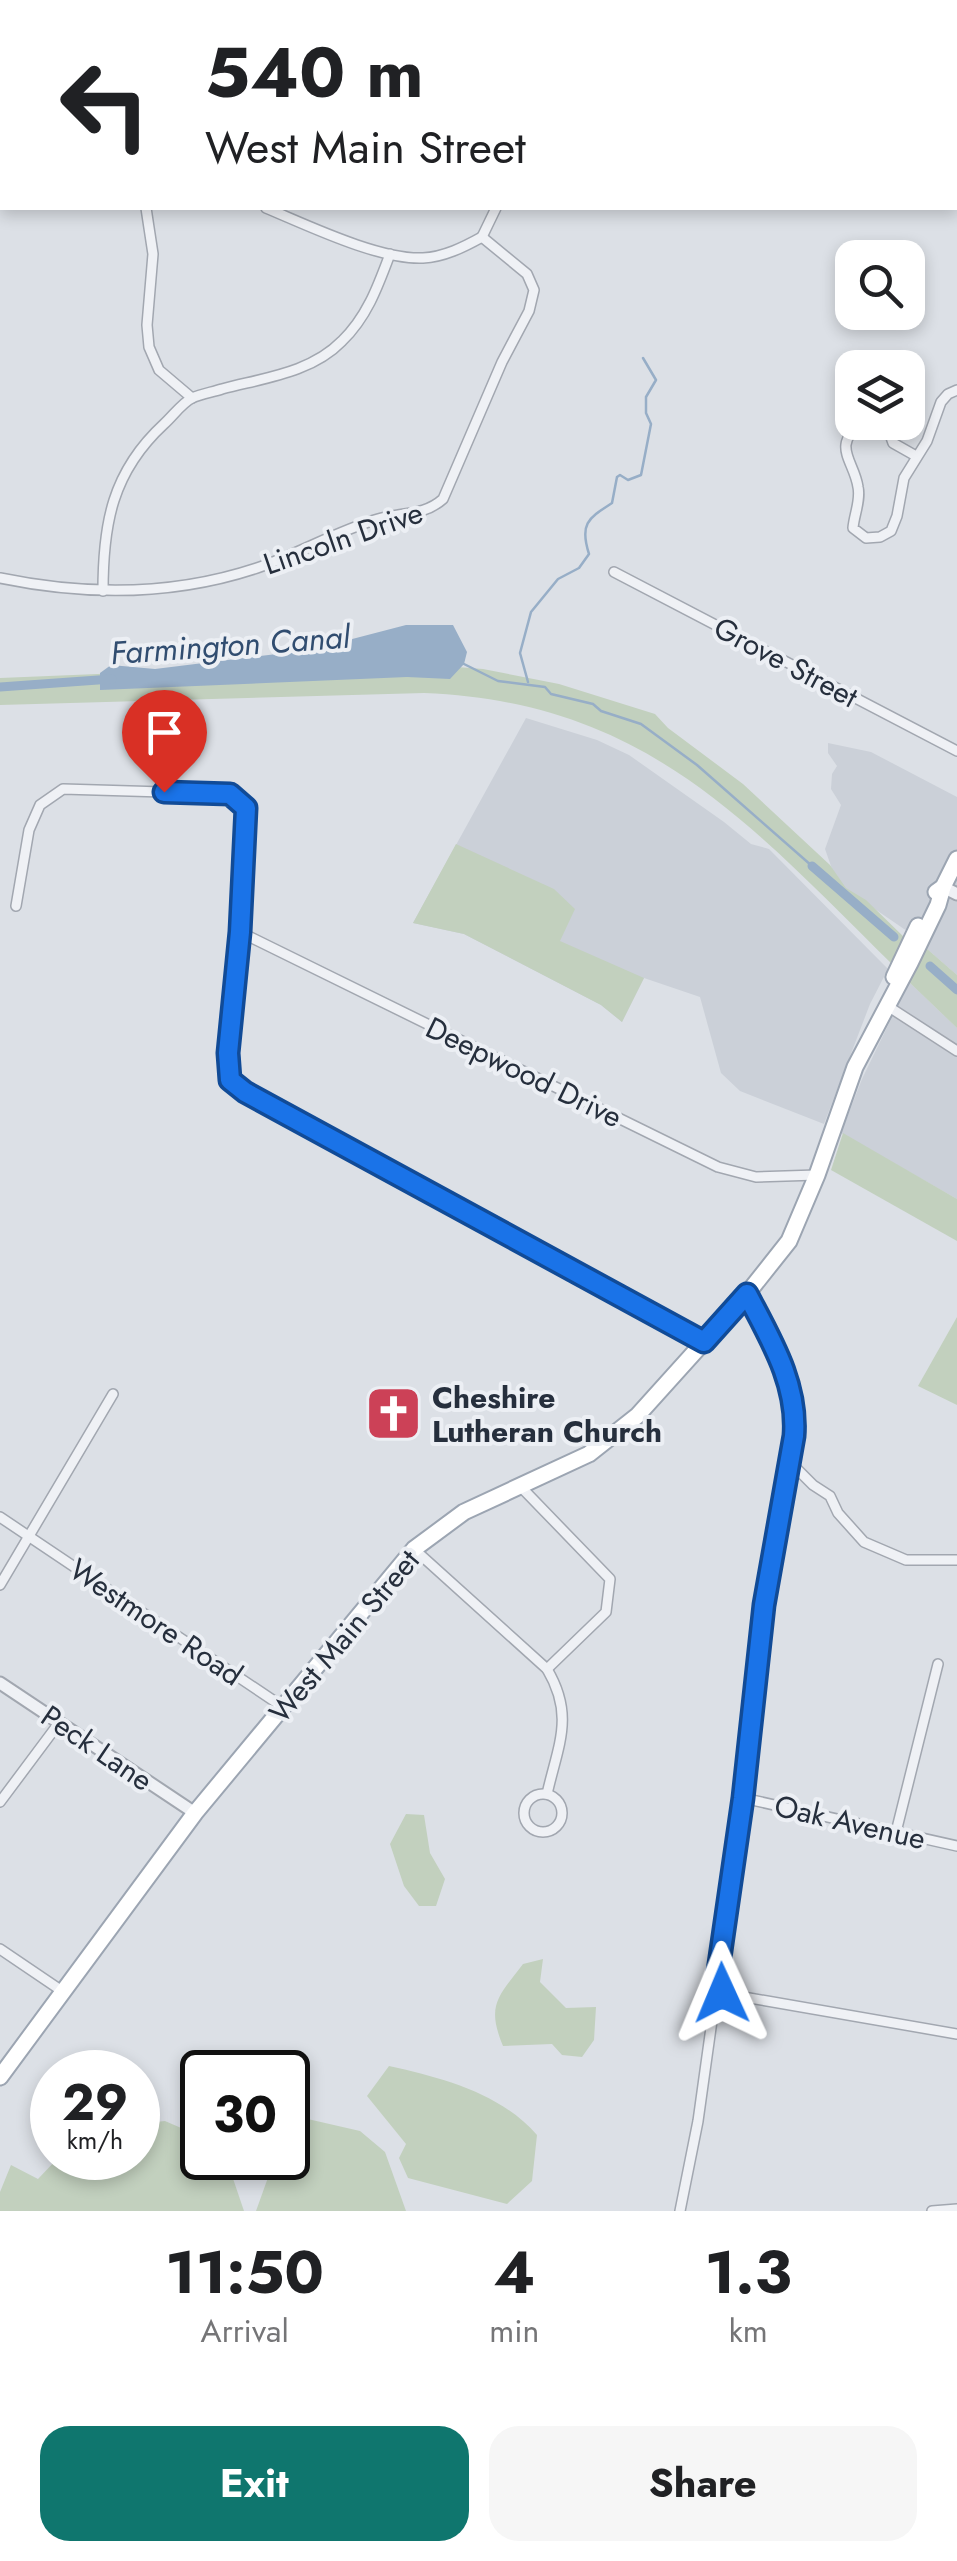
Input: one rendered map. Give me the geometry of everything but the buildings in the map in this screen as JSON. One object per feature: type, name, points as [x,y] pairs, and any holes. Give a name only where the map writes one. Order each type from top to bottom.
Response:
[{"type":"main road","name":"West Main Street","points":[[0,2076],[195,1813],[414,1549],[464,1512],[589,1454],[637,1416],[747,1294],[788,1241],[818,1175],[855,1067],[886,1005],[906,947],[936,892],[950,890],[957,859]]},
{"type":"street","points":[[146,210],[152,254],[148,347],[159,370],[192,398]]},
{"type":"street","points":[[271,210],[390,254],[423,258],[456,251],[482,237],[495,210]]},
{"type":"street","name":"Lincoln Drive","points":[[0,578],[37,586],[156,590],[212,581],[260,567],[378,519],[430,510],[443,499],[502,362],[529,312],[534,290],[527,274],[482,237]]},
{"type":"street","points":[[103,591],[103,540],[111,505],[150,437],[192,398],[284,374],[329,352],[342,342],[370,305],[390,254]]},
{"type":"street","points":[[848,440],[846,459],[858,486],[853,528],[866,538],[880,538],[891,531],[904,478],[927,441],[941,402],[957,390]]},
{"type":"street","points":[[892,440],[916,456]]},
{"type":"street","name":"Grove Street","points":[[614,572],[957,751]]},
{"type":"street","points":[[16,906],[29,830],[40,805],[64,789],[230,794],[246,808],[240,932],[228,1053],[230,1080],[245,1092],[704,1342]]},
{"type":"street","name":"Deepwood Drive","points":[[240,932],[718,1168],[756,1177],[818,1175]]},
{"type":"street","points":[[886,1005],[957,1051]]},
{"type":"street","points":[[680,2211],[698,2121],[743,1798],[764,1605],[791,1462],[796,1410],[780,1358],[747,1294]]},
{"type":"street","points":[[0,1585],[113,1394]]},
{"type":"street","points":[[791,1462],[813,1486],[830,1496],[838,1513],[864,1542],[906,1560],[957,1560]]},
{"type":"street","points":[[521,1486],[610,1579],[606,1612],[547,1668]]},
{"type":"street","name":"Westmore Road","points":[[0,1517],[283,1706]]},
{"type":"street","points":[[414,1549],[547,1668],[559,1689],[565,1717],[547,1794]]},
{"type":"street","points":[[896,1832],[938,1664]]},
{"type":"street","name":"Peck Lane","points":[[0,1683],[195,1813]]},
{"type":"street","points":[[0,1802],[59,1723]]},
{"type":"street","points":[[547,1794],[561,1806],[562,1818],[549,1832],[536,1832],[524,1818],[525,1805],[534,1796],[547,1794]]},
{"type":"street","name":"Oak Avenue","points":[[743,1798],[957,1846]]},
{"type":"street","points":[[0,1949],[62,1991]]},
{"type":"street","points":[[715,1992],[957,2034]]},
{"type":"street","points":[[932,2211],[957,2209]]},
{"type":"shaded area","points":[[526,718],[597,740],[629,755],[751,844],[769,849],[888,969],[870,1004],[824,1124],[740,1091],[721,1073],[700,997],[644,978],[622,1022],[601,1005],[464,934],[413,923]]},
{"type":"shaded area","points":[[828,743],[871,752],[957,797],[957,975],[926,948],[929,941],[904,929],[837,883],[825,849],[841,805],[831,789],[837,766],[828,753]]},
{"type":"shaded area","points":[[909,982],[957,1028],[957,1199],[841,1133],[862,1079]]},
{"type":"green space","points":[[290,666],[483,669],[559,684],[655,714],[743,784],[830,865],[846,888],[866,900],[907,940],[894,966],[790,864],[687,779],[631,745],[570,719],[502,701],[424,693],[0,705],[0,678]]},
{"type":"green space","points":[[456,844],[554,889],[575,909],[560,941],[644,978],[622,1022],[601,1005],[464,934],[413,923]]},
{"type":"green space","points":[[926,948],[957,975],[957,1028],[909,982]]},
{"type":"green space","points":[[843,1133],[957,1199],[957,1241],[831,1170]]},
{"type":"green space","points":[[957,1317],[957,1405],[918,1386]]},
{"type":"green space","points":[[406,1814],[424,1815],[430,1853],[445,1879],[436,1906],[419,1906],[404,1886],[390,1844]]},
{"type":"green space","points":[[543,1959],[540,1982],[566,2008],[596,2007],[594,2040],[582,2057],[562,2055],[552,2044],[503,2046],[495,2021],[497,2002],[523,1964]]},
{"type":"green space","points":[[389,2066],[469,2089],[522,2120],[537,2135],[532,2181],[507,2204],[408,2178],[399,2158],[406,2144],[367,2096]]},
{"type":"green space","points":[[310,2120],[360,2131],[385,2152],[406,2211],[256,2211],[267,2180],[310,2180]]},
{"type":"green space","points":[[160,2122],[180,2127],[180,2180],[233,2180],[244,2211],[0,2211],[0,2192],[11,2165],[30,2175],[30,2180],[160,2180]]},
{"type":"water","points":[[406,625],[453,625],[467,652],[464,664],[450,679],[407,677],[100,690],[100,673],[111,665],[155,669],[310,650]]},
{"type":"waterway","points":[[528,682],[520,653],[531,612],[558,579],[579,568],[589,554],[585,535],[588,522],[612,503],[617,477],[628,480],[641,475],[651,424],[646,397],[656,380],[643,358]]},
{"type":"waterway","points":[[464,664],[498,681],[545,687],[551,694],[593,704],[601,711],[641,724],[697,765],[812,866]]},
{"type":"waterway","name":"Farmington Canal","points":[[0,687],[112,679]]},
{"type":"waterway","name":"Farmington Canal","points":[[812,866],[894,937]]},
{"type":"waterway","name":"Farmington Canal","points":[[930,966],[957,990]]},
{"type":"place","name":"Cheshire Lutheran Church","points":[[393,1414]]},
{"type":"route","points":[[164,792],[230,794],[246,808],[240,932],[228,1053],[230,1080],[245,1092],[704,1342],[747,1294],[780,1358],[796,1410],[794,1436],[764,1605],[743,1798],[715,1992],[722,1993]]}]
